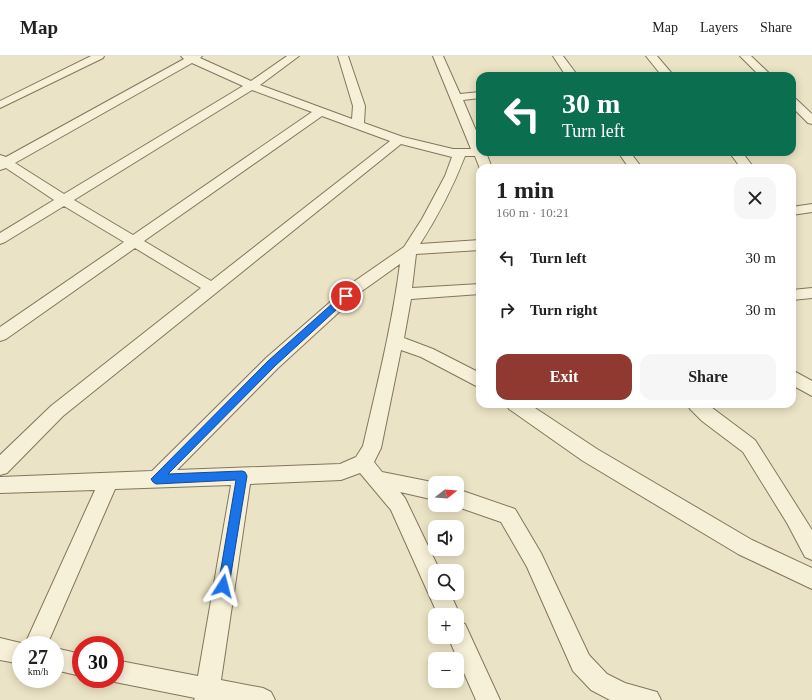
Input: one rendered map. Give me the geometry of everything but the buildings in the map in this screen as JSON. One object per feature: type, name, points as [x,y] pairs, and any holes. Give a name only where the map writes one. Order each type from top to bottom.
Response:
[{"type":"street","points":[[0,105],[99,56]]},
{"type":"street","points":[[0,239],[251,86],[294,56]]},
{"type":"street","points":[[343,56],[359,106],[358,126]]},
{"type":"street","points":[[438,56],[455,98],[476,142]]},
{"type":"street","points":[[558,56],[569,72]]},
{"type":"street","points":[[651,56],[665,72]]},
{"type":"street","points":[[745,56],[762,72]]},
{"type":"street","points":[[212,288],[2,162],[192,57],[251,86],[399,140],[453,153],[476,152]]},
{"type":"street","points":[[455,98],[476,95]]},
{"type":"street","points":[[796,105],[808,117]]},
{"type":"street","points":[[0,335],[320,112]]},
{"type":"street","points":[[796,116],[808,117]]},
{"type":"street","points":[[0,467],[57,411],[399,140]]},
{"type":"street","points":[[156,479],[272,363],[357,287],[409,250],[429,220],[451,176],[460,153]]},
{"type":"street","points":[[738,156],[745,164]]},
{"type":"street","points":[[796,210],[812,208]]},
{"type":"street","points":[[409,250],[476,245]]},
{"type":"street","points":[[0,485],[341,472],[363,463],[372,448],[404,294],[409,250]]},
{"type":"street","points":[[404,294],[476,289]]},
{"type":"street","points":[[796,295],[812,293]]},
{"type":"street","points":[[394,341],[427,353],[476,379]]},
{"type":"street","points":[[796,379],[812,389]]},
{"type":"street","points":[[522,408],[590,455],[745,547],[812,578]]},
{"type":"street","points":[[700,408],[749,446],[794,516],[812,550]]},
{"type":"street","points":[[363,463],[398,504],[428,569]]},
{"type":"street","points":[[207,695],[218,617],[242,476]]},
{"type":"street","points":[[377,479],[428,490]]},
{"type":"street","points":[[40,636],[109,480]]},
{"type":"street","points":[[464,500],[508,515],[534,560],[581,663],[599,682],[623,694],[649,700]]},
{"type":"street","points":[[462,644],[488,700]]},
{"type":"street","points":[[0,649],[12,651]]},
{"type":"street","points":[[124,673],[207,695],[263,700]]},
{"type":"route","points":[[223,586],[242,476],[156,479],[272,363],[346,296]]}]
